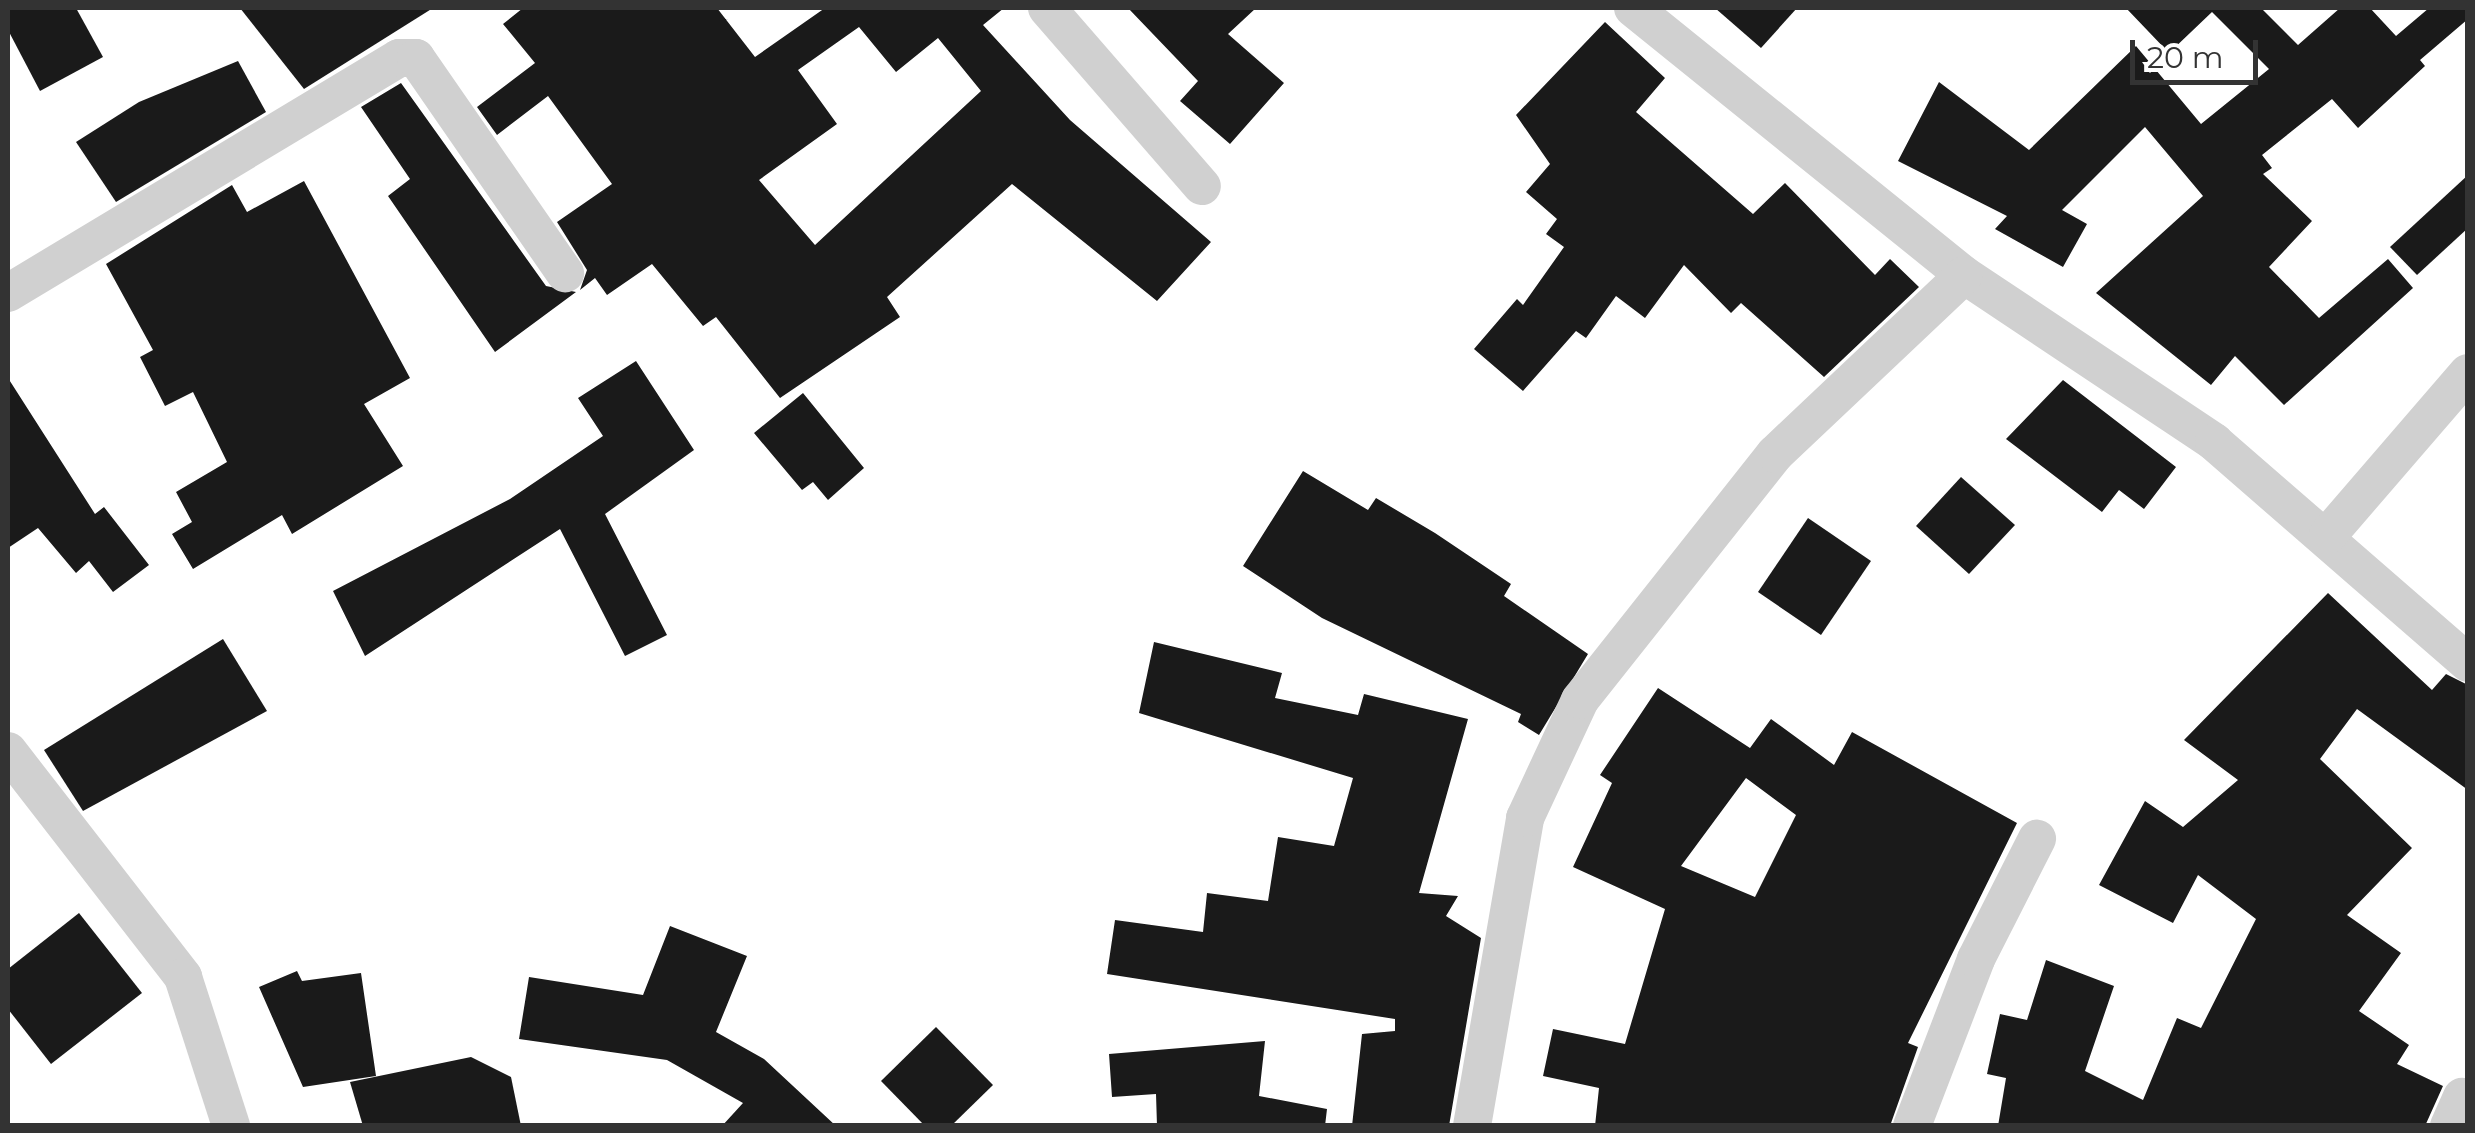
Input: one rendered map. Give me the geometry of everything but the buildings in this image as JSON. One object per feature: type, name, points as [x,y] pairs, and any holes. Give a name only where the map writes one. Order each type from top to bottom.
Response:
[{"type":"street","points":[[1046,8],[1202,186]]},
{"type":"street","points":[[1633,8],[1964,275],[2214,442],[2328,534],[2468,663]]},
{"type":"street","points":[[8,293],[350,87],[416,58],[565,273]]},
{"type":"street","points":[[1472,1126],[1525,818],[1580,700],[1775,454],[1964,275]]},
{"type":"street","points":[[2328,534],[2468,373]]},
{"type":"street","points":[[8,750],[183,977],[232,1126]]},
{"type":"street","points":[[1912,1126],[1976,959],[2037,839]]}]
